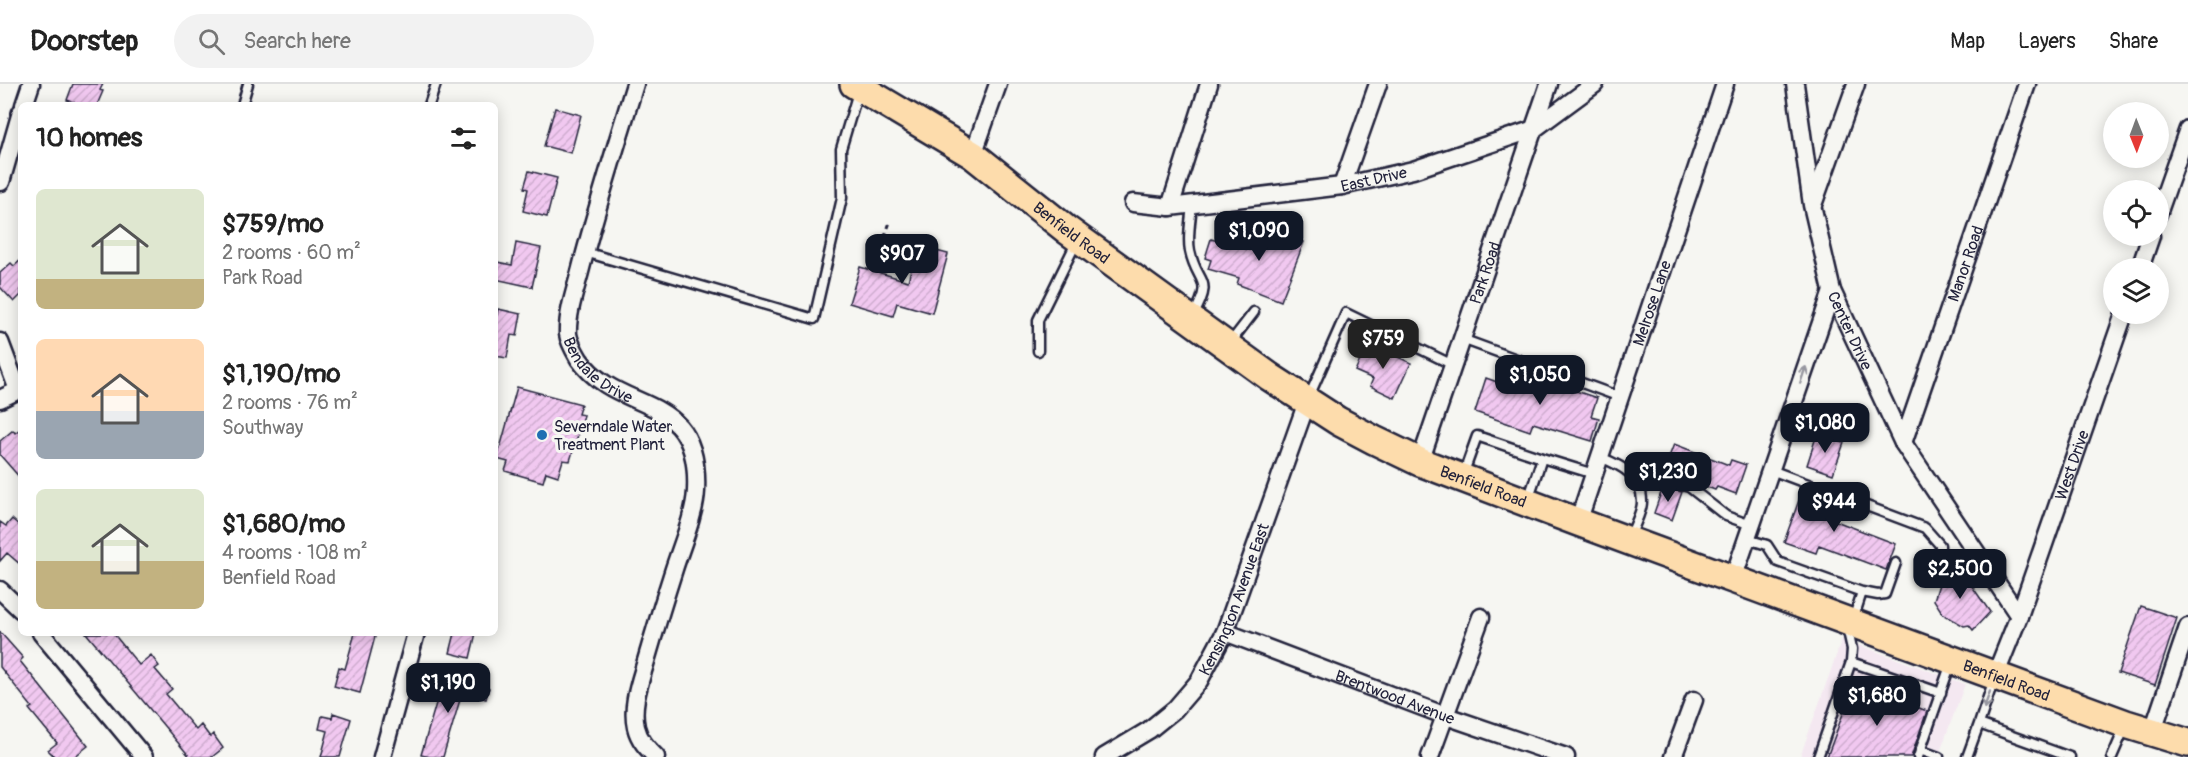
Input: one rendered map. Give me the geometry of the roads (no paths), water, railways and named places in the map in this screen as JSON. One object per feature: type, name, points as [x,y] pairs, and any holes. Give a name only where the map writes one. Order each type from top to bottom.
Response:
[{"type":"main road","name":"Benfield Road","points":[[857,85],[973,155],[1078,237],[1307,402],[1338,421],[1420,462],[2126,724],[2188,743]]},
{"type":"street","points":[[25,102],[32,84]]},
{"type":"street","name":"Bendale Drive","points":[[635,84],[585,252],[571,310],[568,335],[575,354],[586,369],[603,384],[669,415],[682,430],[692,448],[696,492],[684,539],[636,694],[636,728],[643,743],[656,757]]},
{"type":"street","points":[[973,155],[998,84]]},
{"type":"street","points":[[1170,207],[1209,84]]},
{"type":"street","points":[[1342,186],[1378,84]]},
{"type":"street","name":"Park Road","points":[[1420,462],[1550,84]]},
{"type":"street","name":"East Drive","points":[[1133,203],[1170,207],[1342,186],[1413,170],[1534,129],[1595,84]]},
{"type":"street","name":"Melrose Lane","points":[[1578,522],[1725,84]]},
{"type":"street","name":"Center Drive","points":[[1795,84],[1812,205],[1832,291],[1903,443],[2019,616]]},
{"type":"street","points":[[1812,205],[1856,84]]},
{"type":"street","name":"Manor Road","points":[[1903,443],[2027,84]]},
{"type":"street","points":[[1,182],[18,122]]},
{"type":"street","points":[[2169,183],[2188,129]]},
{"type":"street","points":[[1733,579],[1832,291]]},
{"type":"street","name":"West Drive","points":[[2019,616],[2121,324]]},
{"type":"street","points":[[0,342],[18,384]]},
{"type":"street","points":[[0,399],[18,390]]},
{"type":"street","name":"Kensington Avenue East","points":[[1114,754],[1175,709],[1199,681],[1225,632],[1307,402]]},
{"type":"street","points":[[0,590],[18,607]]},
{"type":"street","points":[[1995,676],[2019,616]]},
{"type":"street","points":[[1430,757],[1480,617]]},
{"type":"street","points":[[2152,733],[2188,627]]},
{"type":"street","name":"Brentwood Avenue","points":[[1225,632],[1446,716],[1566,757]]},
{"type":"street","points":[[43,636],[144,757]]},
{"type":"street","points":[[382,757],[415,636]]},
{"type":"street","points":[[1673,757],[1694,700]]},
{"type":"lane","points":[[243,102],[248,84]]},
{"type":"lane","points":[[430,102],[436,84]]},
{"type":"lane","points":[[585,252],[814,319],[842,198],[841,149],[857,85]]},
{"type":"lane","points":[[1192,204],[1189,250],[1204,283],[1203,299],[1192,319]]},
{"type":"lane","points":[[1038,351],[1038,320],[1078,237]]},
{"type":"lane","points":[[1228,346],[1254,312]]},
{"type":"lane","points":[[1307,402],[1346,313],[1453,365]]},
{"type":"lane","points":[[1462,339],[1620,397]]},
{"type":"lane","points":[[1462,478],[1477,436],[1594,474]]},
{"type":"lane","points":[[1600,457],[1622,466],[1637,480],[1642,503],[1628,541]]},
{"type":"lane","points":[[1527,503],[1542,458]]},
{"type":"lane","points":[[1771,471],[1925,528],[1940,545],[1940,554]]},
{"type":"lane","points":[[1637,480],[1649,476],[1689,487],[1767,545],[1778,562],[1862,592],[1878,596],[1885,594],[1896,563]]},
{"type":"lane","points":[[1818,757],[1851,662],[1848,622],[1862,592]]},
{"type":"lane","points":[[1939,757],[1919,753],[1953,660]]},
{"type":"lane","points":[[1851,662],[1941,693]]},
{"type":"lane","points":[[1967,757],[1995,676]]},
{"type":"lane","points":[[1979,724],[2070,757]]},
{"type":"lane","points":[[2112,757],[2126,724]]},
{"type":"place","name":"Severndale Water Treatment Plant","points":[[542,435]]}]
